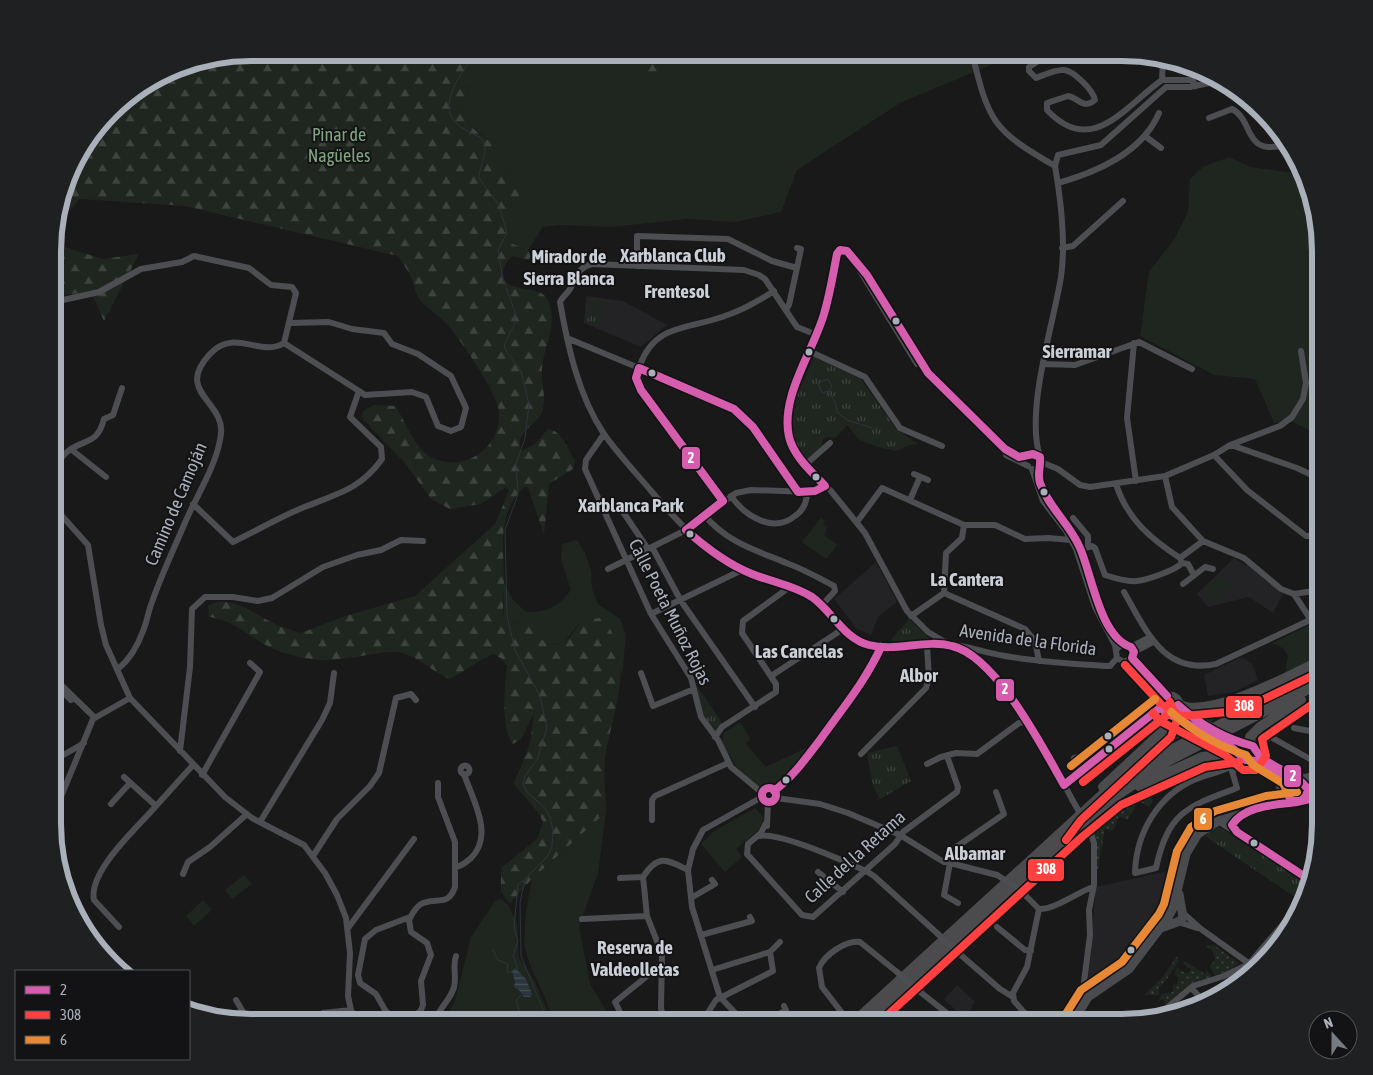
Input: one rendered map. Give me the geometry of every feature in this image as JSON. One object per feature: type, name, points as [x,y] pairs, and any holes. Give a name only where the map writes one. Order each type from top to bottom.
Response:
[{"type":"highway","points":[[1178,704],[1185,706],[1209,705],[1240,698],[1312,665]]},
{"type":"highway","points":[[863,1014],[1067,825],[1120,782],[1165,753],[1312,677]]},
{"type":"highway","points":[[875,1014],[1076,828],[1116,796],[1168,761],[1312,687]]},
{"type":"highway","points":[[1116,796],[1202,757],[1246,751],[1250,738],[1256,730],[1312,692]]},
{"type":"highway","points":[[1067,825],[1073,814],[1163,731],[1168,723],[1166,707]]},
{"type":"main road","points":[[1166,707],[1176,698],[1186,717]]},
{"type":"main road","points":[[1166,707],[1176,711],[1178,704]]},
{"type":"main road","points":[[1166,707],[1305,783],[1306,796]]},
{"type":"main road","points":[[1246,751],[1280,776],[1287,796],[1291,801]]},
{"type":"main road","points":[[1247,812],[1280,794],[1280,782],[1274,771]]},
{"type":"main road","points":[[1268,806],[1280,798],[1290,782],[1312,777]]},
{"type":"main road","points":[[1077,1014],[1092,993],[1119,978],[1129,969],[1159,930],[1177,911],[1178,886],[1189,846],[1205,828],[1218,821],[1268,806],[1291,801],[1298,802],[1306,796],[1312,787]]},
{"type":"main road","points":[[1159,930],[1177,922],[1183,917],[1177,911]]},
{"type":"street","points":[[974,61],[982,96],[991,117],[1003,132],[1030,152],[1055,166]]},
{"type":"street","points":[[1038,61],[1029,67],[1029,72],[1036,78],[1062,70],[1067,71],[1093,94],[1095,100],[1087,105],[1068,96],[1047,103],[1047,110],[1051,114],[1067,127],[1080,131],[1091,130],[1105,124],[1129,109],[1162,80],[1192,80],[1196,86]]},
{"type":"street","points":[[1162,80],[1163,66]]},
{"type":"street","points":[[1064,785],[1166,707],[1131,654],[1120,646],[1095,607],[1071,540],[1042,501],[1036,464],[1036,427],[1044,364],[1061,275],[1061,228],[1055,166],[1058,155],[1101,145],[1166,87],[1196,86],[1210,83]]},
{"type":"street","points":[[1209,118],[1232,109],[1239,114],[1254,141],[1261,145],[1279,145]]},
{"type":"street","points":[[1058,183],[1111,163],[1145,136],[1153,126],[1159,113]]},
{"type":"street","points":[[1145,136],[1162,148]]},
{"type":"street","points":[[1062,248],[1073,246],[1123,201]]},
{"type":"street","points":[[637,266],[638,236],[728,239],[772,260],[797,268]]},
{"type":"street","points":[[786,310],[789,305],[801,249],[797,248]]},
{"type":"street","points":[[1092,993],[1084,984],[1090,935],[1089,910],[1093,887],[1094,842],[1090,831],[1010,696],[992,675],[965,652],[937,639],[911,616],[865,533],[805,465],[793,448],[787,421],[789,405],[817,335],[837,254],[842,250],[849,253],[921,366],[1001,451],[1036,464],[1058,469],[1080,485],[1090,487],[1165,476],[1214,455],[1230,445],[1280,426],[1298,410],[1306,383],[1301,351]]},
{"type":"street","points":[[61,300],[99,292],[141,268],[182,262],[194,256],[249,268],[271,285],[292,286],[296,293],[291,323],[284,343],[365,395],[412,392],[426,397],[438,426],[450,431],[462,427],[466,408],[451,376],[418,354],[392,344],[384,332],[352,329],[330,322],[291,323]]},
{"type":"street","name":"Avenida de la Florida","points":[[817,335],[800,330],[770,285],[758,274],[744,270],[592,264],[581,268],[570,289],[560,302],[570,350],[586,399],[604,434],[686,530],[714,553],[742,570],[791,586],[822,605],[854,639],[881,647],[950,644],[1039,661],[1110,666],[1117,658]]},
{"type":"street","points":[[724,501],[641,390],[636,378],[642,358],[656,340],[666,333],[721,318],[749,307],[774,291]]},
{"type":"street","points":[[568,338],[574,343],[722,402],[734,409],[753,427],[798,492]]},
{"type":"street","name":"Camino de Camoján","points":[[118,669],[126,663],[143,632],[159,584],[211,466],[221,432],[218,418],[198,389],[197,372],[202,363],[216,348],[234,342],[271,348],[284,343]]},
{"type":"street","points":[[1044,364],[1075,365],[1139,342],[1192,370]]},
{"type":"street","points":[[570,350],[574,343]]},
{"type":"street","points":[[1134,343],[1127,418],[1136,481]]},
{"type":"street","points":[[811,352],[865,377],[900,428],[942,446]]},
{"type":"street","points":[[921,366],[1000,445],[1016,456],[1029,456],[1036,464],[1046,496],[1085,548],[1103,612],[1120,646],[1117,658],[1121,661],[1151,640]]},
{"type":"street","points":[[61,459],[67,452],[101,433],[104,419],[113,415],[122,388]]},
{"type":"street","points":[[193,504],[233,542],[302,508],[334,497],[370,476],[382,459],[381,447],[350,416],[359,391]]},
{"type":"street","name":"Calle Poeta Muñoz Rojas","points":[[604,434],[585,465],[626,559],[651,614],[691,678],[701,717],[715,737],[728,763],[768,801]]},
{"type":"street","points":[[805,465],[830,443]]},
{"type":"street","points":[[1029,456],[1036,445]]},
{"type":"street","points":[[1230,445],[1297,468],[1312,475]]},
{"type":"street","points":[[72,450],[106,477]]},
{"type":"street","points":[[1214,455],[1247,490],[1306,536],[1312,536]]},
{"type":"street","points":[[1029,456],[1036,464]]},
{"type":"street","points":[[910,500],[917,476],[928,480]]},
{"type":"street","points":[[1165,476],[1172,507],[1203,541],[1244,558],[1282,589],[1294,594],[1312,592]]},
{"type":"street","points":[[1116,484],[1128,510],[1144,532],[1181,561],[1188,564],[1194,576]]},
{"type":"street","points":[[608,569],[686,530],[731,496],[751,490],[818,491],[825,486]]},
{"type":"street","points":[[857,522],[880,488],[964,525],[995,525],[1025,539],[1071,540]]},
{"type":"street","points":[[731,496],[739,506],[757,519],[777,524],[785,522],[798,514],[806,502],[806,492]]},
{"type":"street","points":[[604,509],[616,505],[619,506],[650,548],[681,602],[755,707]]},
{"type":"street","points":[[61,515],[88,545],[100,625],[106,645],[130,698],[225,797],[260,822],[304,844],[314,856],[337,895],[348,928],[350,953],[348,996],[353,1014]]},
{"type":"street","points":[[704,515],[711,524],[741,546],[791,565],[834,586],[835,591],[822,605]]},
{"type":"street","points":[[1073,518],[1088,536],[1085,548]]},
{"type":"street","points":[[944,593],[946,553],[962,538],[964,525]]},
{"type":"street","points":[[180,751],[190,667],[192,608],[205,597],[233,597],[258,601],[272,598],[323,567],[357,555],[381,550],[401,540],[423,541]]},
{"type":"street","points":[[1085,548],[1095,548],[1105,575],[1118,579],[1137,581],[1175,569],[1203,541]]},
{"type":"street","points":[[1183,584],[1205,567],[1213,569]]},
{"type":"street","points":[[651,614],[681,602],[742,570]]},
{"type":"street","points":[[715,737],[722,727],[776,692],[776,684],[742,634],[742,627],[744,621],[791,586]]},
{"type":"street","points":[[1124,592],[1151,640],[1175,660],[1189,666],[1203,667],[1216,664],[1308,621],[1309,617],[1294,594]]},
{"type":"street","points":[[911,616],[944,593]]},
{"type":"street","points":[[944,593],[1025,628],[1035,641],[1039,661]]},
{"type":"street","points":[[771,676],[843,629]]},
{"type":"street","points":[[860,754],[926,688],[929,678],[927,646]]},
{"type":"street","points":[[768,835],[766,823],[768,801],[788,780],[853,699],[869,674],[881,647]]},
{"type":"street","points":[[202,775],[260,672],[250,663]]},
{"type":"street","points":[[260,822],[325,715],[330,703],[334,673]]},
{"type":"street","points":[[641,673],[653,706],[694,689]]},
{"type":"street","points":[[61,685],[93,719]]},
{"type":"street","points":[[61,691],[93,719]]},
{"type":"street","points":[[314,856],[337,819],[370,786],[379,773],[396,698],[411,694],[416,700]]},
{"type":"street","points":[[61,797],[93,719],[130,698]]},
{"type":"street","points":[[927,764],[956,753],[977,754],[1019,723],[1026,722]]},
{"type":"street","points":[[1294,728],[1312,731]]},
{"type":"street","points":[[1232,770],[1237,788],[1205,798],[1182,814],[1165,838],[1156,868],[1135,873],[1140,840],[1154,813],[1172,793],[1190,781],[1232,770],[1246,751],[1261,748],[1269,736],[1312,758]]},
{"type":"street","points":[[61,756],[84,743]]},
{"type":"street","points":[[1232,770],[1246,751]]},
{"type":"street","name":"Calle del la Retama","points":[[758,836],[748,844],[748,854],[802,915],[809,918],[816,916],[895,844],[900,836],[957,792],[958,787],[947,756]]},
{"type":"street","points":[[1077,774],[1072,765],[1074,758],[1080,757],[1089,764]]},
{"type":"street","points":[[652,820],[652,800],[655,796],[728,763]]},
{"type":"street","points":[[119,927],[94,900],[94,884],[104,866],[193,765]]},
{"type":"street","points":[[456,867],[462,866],[477,853],[482,840],[477,807],[464,774]]},
{"type":"street","points":[[124,777],[156,806]]},
{"type":"street","points":[[110,804],[130,783]]},
{"type":"street","points":[[389,1014],[376,994],[360,983],[358,976],[365,939],[376,930],[410,917],[418,906],[424,902],[445,900],[452,894],[456,867],[455,842],[438,797],[438,783]]},
{"type":"street","points":[[736,1014],[720,997],[701,935],[692,898],[688,870],[693,850],[703,830],[761,795],[768,788],[784,801],[820,804],[900,836],[947,863],[997,875],[1019,889],[1039,909]]},
{"type":"street","points":[[958,903],[944,894],[949,852],[1004,814],[996,792]]},
{"type":"street","points":[[1306,796],[1312,798]]},
{"type":"street","points":[[1237,832],[1232,827],[1232,823],[1247,812]]},
{"type":"street","points":[[183,874],[188,862],[210,848],[247,814]]},
{"type":"street","points":[[1218,821],[1304,876]]},
{"type":"street","points":[[758,836],[766,823]]},
{"type":"street","points":[[758,836],[768,835],[812,848],[874,876],[1000,989],[1013,997]]},
{"type":"street","points":[[348,928],[414,840]]},
{"type":"street","points":[[662,1014],[662,954],[648,916],[643,877],[650,866],[657,861],[673,862],[688,870]]},
{"type":"street","points":[[818,872],[843,892]]},
{"type":"street","points":[[620,878],[643,877]]},
{"type":"street","points":[[692,898],[715,884],[712,880]]},
{"type":"street","points":[[1039,909],[1050,908],[1081,890],[1093,887]]},
{"type":"street","points":[[1025,1014],[1016,1005],[1013,997],[1015,989],[1027,967],[1039,909]]},
{"type":"street","points":[[1177,911],[1250,963]]},
{"type":"street","points":[[582,919],[648,916]]},
{"type":"street","points":[[410,917],[411,932],[427,944],[431,955],[421,981],[423,1005],[417,1014]]},
{"type":"street","points":[[701,935],[752,921],[750,917]]},
{"type":"street","points":[[1177,922],[1201,929]]},
{"type":"street","points":[[997,927],[1025,950],[1031,951]]},
{"type":"street","points":[[712,970],[770,952],[780,942]]},
{"type":"street","points":[[842,1014],[825,992],[818,976],[820,964],[834,952],[849,944],[860,942],[948,1014]]},
{"type":"street","points":[[707,1014],[720,997],[773,971],[770,952]]},
{"type":"street","points":[[438,1014],[454,988],[452,964],[456,956]]},
{"type":"street","points":[[621,1014],[615,1002],[662,964]]},
{"type":"street","points":[[1166,1008],[1190,988],[1245,968]]},
{"type":"street","points":[[1190,988],[1199,997]]},
{"type":"street","points":[[236,1000],[244,1013]]},
{"type":"street","points":[[779,1014],[786,1010],[784,1006]]},
{"type":"street","points":[[323,1014],[351,1010]]},
{"type":"shaded area","points":[[586,296],[623,301],[667,325],[641,347],[584,323]]},
{"type":"shaded area","points":[[1234,558],[1246,566],[1247,564],[1283,594],[1273,613],[1249,597],[1208,607],[1197,594]]},
{"type":"shaded area","points":[[876,562],[897,602],[878,617],[871,635],[857,629],[834,599]]},
{"type":"shaded area","points":[[1241,657],[1252,663],[1258,680],[1235,692],[1208,696],[1204,675]]},
{"type":"shaded area","points":[[1168,871],[1173,872],[1169,902],[1161,917],[1122,968],[1105,980],[1097,983],[1090,982],[1088,978],[1096,887]]},
{"type":"shaded area","points":[[515,968],[526,979],[532,994],[530,997],[524,997],[514,987],[515,982],[512,971]]},
{"type":"shaded area","points":[[957,985],[975,1002],[971,1006],[973,1008],[965,1014],[960,1014],[944,999]]},
{"type":"green space","name":"Pinar de Nagüeles","points":[[252,61],[484,61],[471,80],[460,111],[470,126],[494,145],[495,171],[499,174],[507,172],[519,178],[524,185],[522,193],[511,206],[508,237],[513,244],[528,250],[531,257],[528,260],[513,256],[505,265],[503,277],[509,284],[542,294],[551,306],[550,333],[542,370],[543,408],[539,417],[521,437],[520,449],[522,451],[535,444],[548,429],[553,430],[561,437],[575,461],[573,469],[549,484],[544,535],[528,487],[524,487],[515,497],[509,508],[503,532],[504,620],[529,626],[548,645],[563,642],[569,638],[581,623],[602,618],[613,634],[619,651],[621,668],[617,704],[605,758],[606,812],[532,879],[510,903],[501,892],[501,868],[537,839],[543,822],[514,783],[530,744],[534,713],[521,739],[513,744],[506,728],[505,695],[507,666],[502,659],[494,654],[449,679],[406,654],[398,652],[330,660],[306,658],[275,649],[228,622],[209,617],[208,606],[224,602],[232,603],[278,625],[301,633],[345,616],[415,596],[495,524],[509,491],[506,487],[481,504],[450,509],[431,499],[405,463],[362,418],[363,411],[374,405],[395,406],[423,452],[442,461],[468,460],[479,454],[489,445],[499,421],[495,398],[483,376],[446,323],[420,300],[412,279],[398,256],[185,206],[80,199],[65,215],[71,191],[81,167],[93,146],[109,126],[146,93],[167,81],[191,71],[227,63]]},
{"type":"green space","points":[[484,61],[1001,61],[900,103],[797,170],[781,212],[736,222],[688,219],[610,227],[560,225],[543,227],[528,250],[513,244],[508,237],[511,206],[522,193],[519,178],[507,172],[499,174],[494,171],[488,139],[470,126],[460,111],[471,80]]},
{"type":"green space","points":[[633,61],[685,61],[668,70],[647,76],[637,69]]},
{"type":"green space","points":[[1229,157],[1250,167],[1294,173],[1302,191],[1310,227],[1312,252],[1312,432],[1293,422],[1274,423],[1255,379],[1214,375],[1140,336],[1149,272],[1175,238],[1188,212],[1190,179],[1203,167]]},
{"type":"green space","points":[[61,246],[103,259],[139,254],[104,321],[94,298],[80,293],[61,295]]},
{"type":"green space","points":[[591,298],[603,300],[600,325],[587,323]]},
{"type":"green space","points":[[814,357],[860,378],[896,429],[918,444],[909,445],[896,451],[878,447],[859,440],[847,425],[835,438],[828,437],[823,439],[821,447],[806,460],[797,446],[791,421],[796,397]]},
{"type":"green space","points":[[821,518],[825,521],[823,524],[828,527],[824,535],[837,545],[826,559],[802,542]]},
{"type":"green space","points":[[577,540],[585,553],[591,571],[592,589],[598,604],[620,619],[626,635],[622,676],[616,643],[579,624],[564,642],[548,645],[529,626],[504,620],[504,583],[513,600],[526,612],[546,610],[562,601],[571,590],[561,559],[562,544]]},
{"type":"green space","points":[[1221,574],[1233,587],[1226,593],[1221,594],[1223,596],[1216,603],[1204,589],[1215,582],[1214,580]]},
{"type":"green space","points":[[909,619],[932,641],[890,641]]},
{"type":"green space","points":[[1312,624],[1312,660],[1285,674],[1288,656],[1284,649],[1273,643]]},
{"type":"green space","points":[[694,682],[723,724],[714,733],[703,715]]},
{"type":"green space","points":[[1278,685],[1280,687],[1209,722],[1192,712]]},
{"type":"green space","points":[[1173,721],[1191,730],[1125,770],[1169,727]]},
{"type":"green space","points":[[740,722],[750,738],[746,744],[766,767],[810,746],[774,789],[766,785],[756,787],[735,765],[729,753],[726,754],[722,740],[724,733]]},
{"type":"green space","points":[[897,746],[911,781],[880,799],[873,786],[867,753]]},
{"type":"green space","points":[[1236,757],[1232,765],[1229,759],[1208,765],[1207,762],[1191,769],[1157,792],[1151,798],[1153,800],[1149,807],[1139,801],[1127,820],[1119,816],[1113,831],[1105,829],[1097,875],[1097,843],[1091,826],[1142,788],[1201,760]]},
{"type":"green space","points":[[755,808],[764,818],[759,830],[736,849],[742,857],[725,872],[701,844],[714,831]]},
{"type":"green space","points":[[606,812],[598,873],[579,927],[590,984],[608,1014],[550,1014],[529,963],[524,943],[526,911],[532,879]]},
{"type":"green space","points":[[1218,826],[1303,881],[1296,898],[1205,836]]},
{"type":"green space","points":[[244,875],[252,884],[232,899],[225,890]]},
{"type":"green space","points":[[501,899],[508,905],[517,923],[519,958],[533,978],[547,1014],[448,1014],[455,1001],[471,937],[495,901]]},
{"type":"green space","points":[[203,900],[212,910],[194,926],[186,916]]},
{"type":"green space","points":[[1214,945],[1239,963],[1232,969],[1216,976],[1210,967],[1215,959],[1213,951],[1206,946]]},
{"type":"green space","points":[[1177,956],[1178,962],[1167,979],[1159,987],[1159,995],[1144,995],[1162,978]]},
{"type":"green space","points":[[1185,961],[1205,974],[1207,970],[1212,977],[1192,983],[1166,1004],[1162,999],[1157,1003],[1162,994],[1173,992],[1173,985],[1177,984],[1179,977],[1174,975],[1177,968],[1188,974],[1191,969],[1183,964]]},
{"type":"waterway","points":[[470,61],[451,93],[449,111],[452,118],[458,124],[481,138],[484,143],[485,153],[479,178],[499,205],[507,233],[498,250],[503,280],[515,312],[514,325],[504,345],[506,351],[521,371],[529,404],[525,438],[516,464],[518,494],[505,530],[507,616],[515,650],[540,696],[547,728],[537,760],[525,776],[523,784],[527,792],[544,807],[550,817],[553,830],[552,847],[547,857],[525,879],[520,903],[521,956],[545,1014]]},
{"type":"waterway","points":[[829,391],[822,393],[818,383],[828,379],[832,386],[829,391],[836,404],[837,412],[847,420],[872,428]]},
{"type":"waterway","points":[[518,970],[513,956],[518,941],[514,927],[518,884],[525,880]]},
{"type":"waterway","points":[[493,950],[498,960],[508,964],[507,972],[512,972]]},
{"type":"waterway","points":[[521,995],[516,1001],[521,1014]]},
{"type":"transit line","name":"2","points":[[1161,707],[1064,785],[1017,705],[985,667],[969,653],[942,644],[879,647],[860,642],[845,631],[812,597],[797,589],[752,574],[734,565],[709,549],[686,530],[723,501],[641,390],[636,378],[639,368],[734,409],[753,427],[798,492],[815,491],[825,486],[804,464],[795,451],[789,437],[787,422],[793,390],[824,314],[837,254],[840,250],[847,251],[867,275],[928,373],[1005,449],[1019,457],[1033,454],[1040,457],[1040,483],[1049,500],[1076,539],[1104,618],[1120,641],[1131,647],[1134,652],[1132,658],[1167,696]]},
{"type":"transit line","name":"2","points":[[774,791],[793,773],[820,740],[860,684],[881,647]]},
{"type":"transit line","name":"308","points":[[1125,665],[1160,703]]},
{"type":"transit line","name":"308","points":[[1165,706],[1173,713],[1184,716],[1228,712],[1258,702],[1312,676]]},
{"type":"transit line","name":"6","points":[[1071,766],[1155,699]]},
{"type":"transit line","name":"308","points":[[1066,840],[1081,820],[1171,737],[1177,720],[1170,702]]},
{"type":"transit line","name":"2","points":[[1161,707],[1165,712],[1231,747],[1246,760],[1256,761],[1279,774],[1291,801],[1301,801],[1306,796],[1308,789],[1302,782],[1265,760],[1253,746],[1213,730],[1178,705]]},
{"type":"transit line","name":"308","points":[[1153,713],[1160,721],[1225,755],[1243,770],[1256,770],[1266,756],[1262,739],[1312,705]]},
{"type":"transit line","name":"6","points":[[1066,1014],[1081,990],[1122,962],[1159,914],[1164,904],[1177,851],[1191,827],[1215,811],[1266,796],[1297,792],[1253,765],[1246,755],[1226,748],[1207,738],[1171,712]]},
{"type":"transit line","name":"308","points":[[1083,782],[1167,715]]},
{"type":"transit line","name":"308","points":[[889,1014],[1083,836],[1121,805],[1205,767],[1239,762]]},
{"type":"transit line","name":"2","points":[[769,788],[774,790],[776,795],[774,800],[769,802],[764,800],[762,795],[764,790],[769,788]]},
{"type":"transit line","name":"2","points":[[1304,876],[1237,832],[1232,825],[1245,813],[1262,807],[1312,799]]},
{"type":"district","name":"Xarblanca Club","points":[[673,255]]},
{"type":"district","name":"Mirador de Sierra Blanca","points":[[569,267]]},
{"type":"district","name":"Frentesol","points":[[677,291]]},
{"type":"district","name":"Sierramar","points":[[1077,351]]},
{"type":"district","name":"Xarblanca Park","points":[[631,505]]},
{"type":"district","name":"La Cantera","points":[[967,579]]},
{"type":"district","name":"Las Cancelas","points":[[799,651]]},
{"type":"district","name":"Albor","points":[[919,675]]},
{"type":"district","name":"Albamar","points":[[975,853]]},
{"type":"district","name":"Reserva de Valdeolletas","points":[[635,958]]}]
